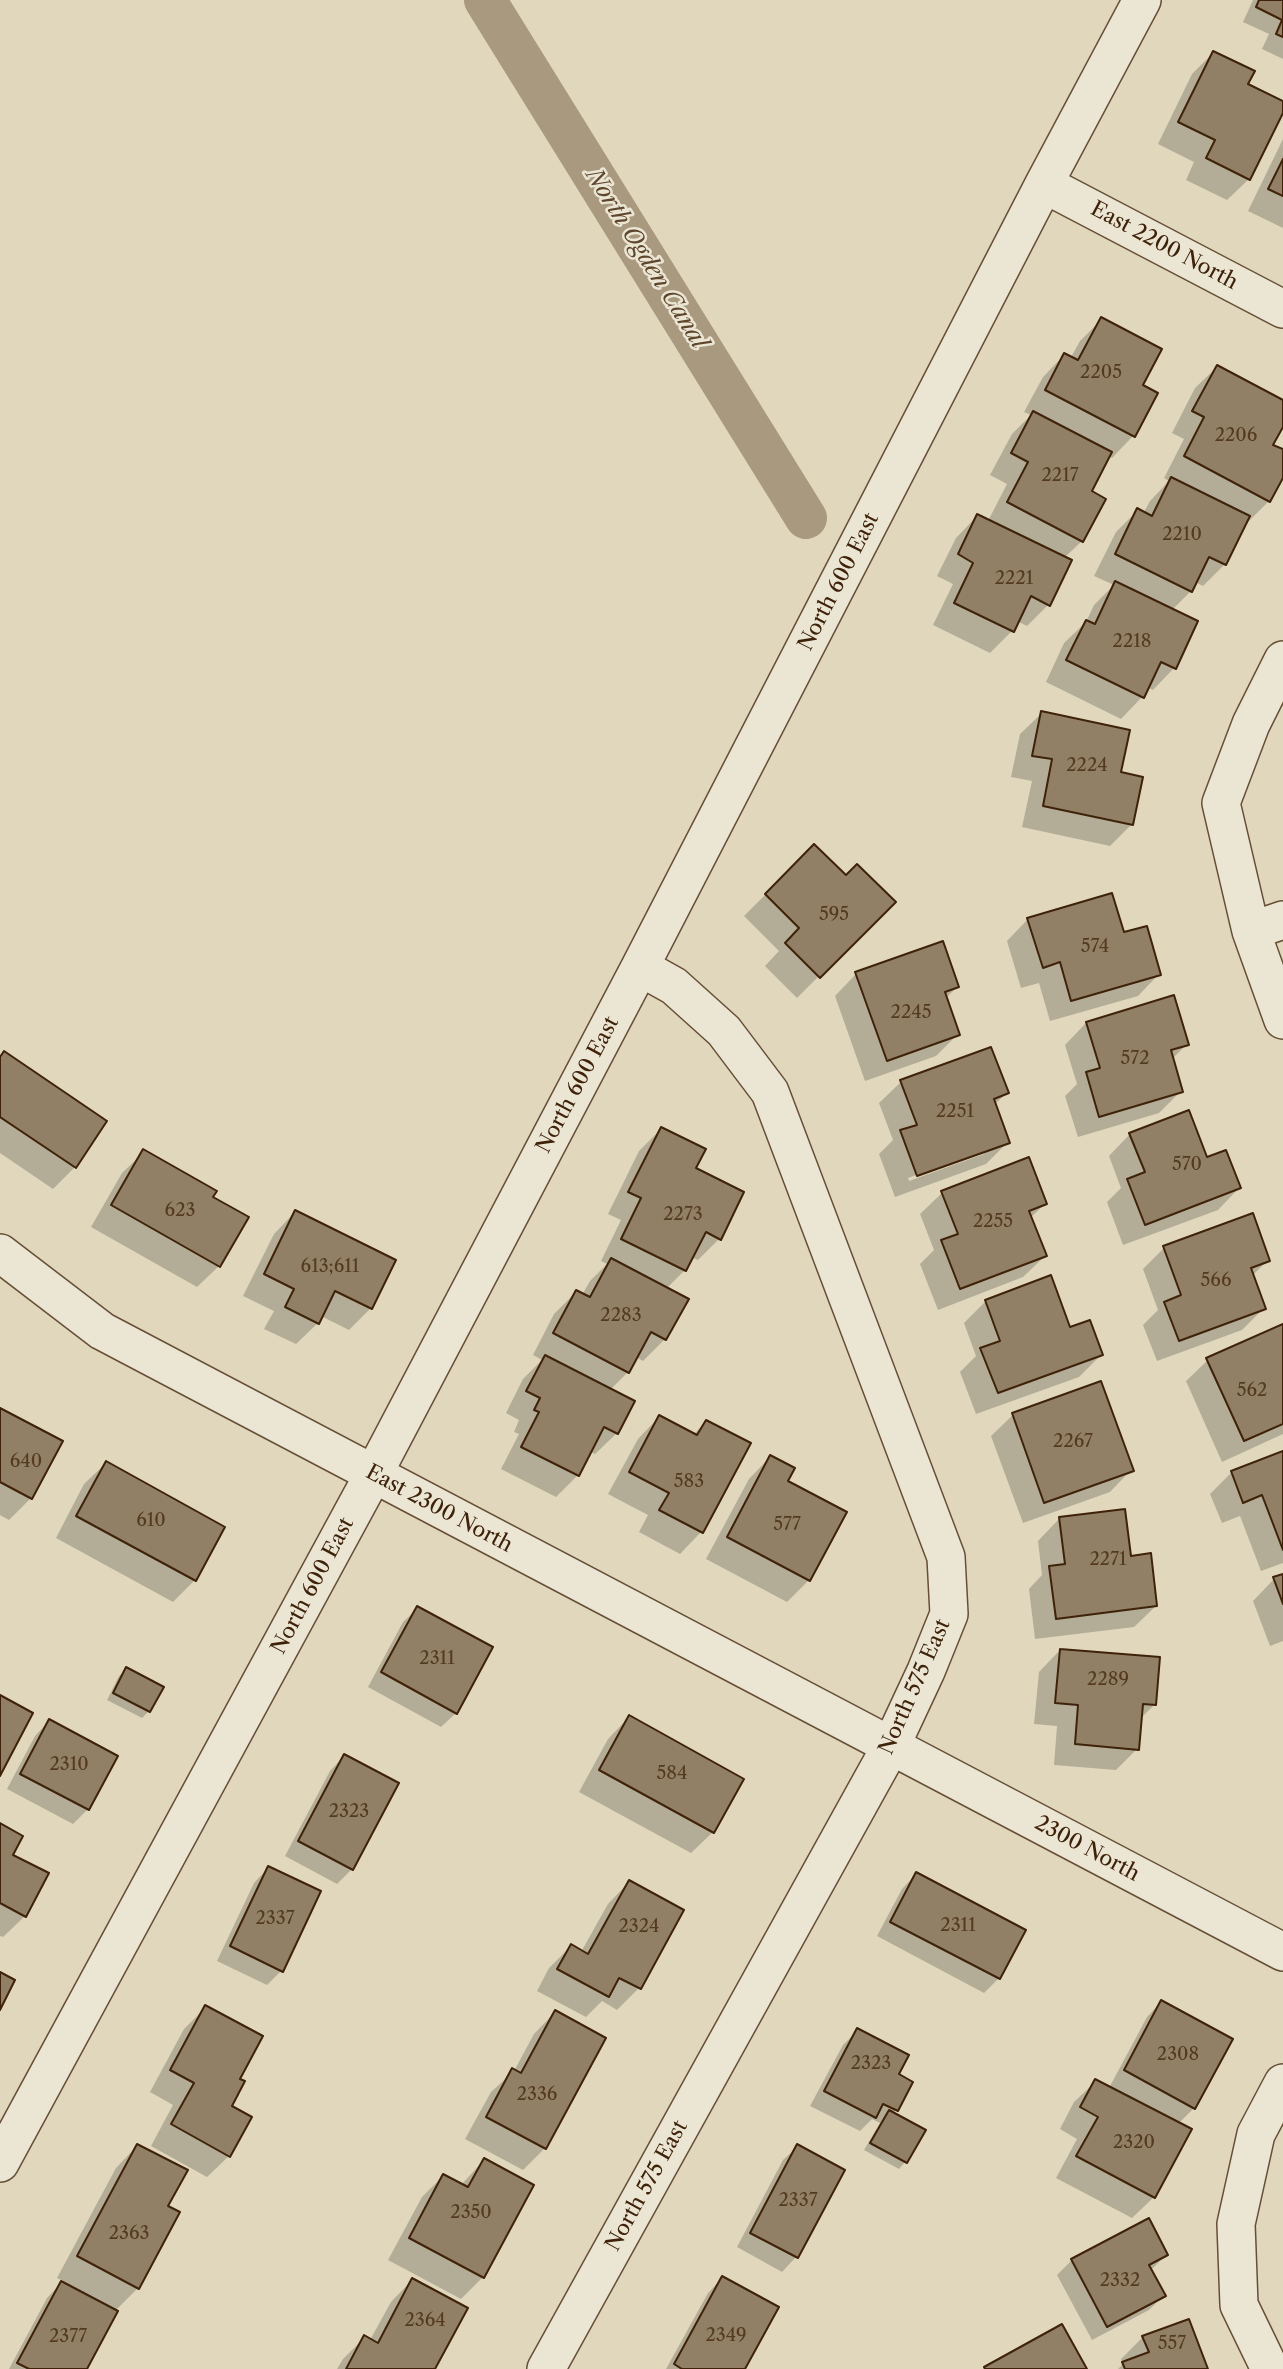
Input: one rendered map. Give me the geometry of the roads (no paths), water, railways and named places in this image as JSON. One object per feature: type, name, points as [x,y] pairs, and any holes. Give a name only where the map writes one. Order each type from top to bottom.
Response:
[{"type":"street","name":"North 600 East","points":[[0,2163],[373,1475],[1142,0]]},
{"type":"street","name":"East 2200 North","points":[[1044,184],[1283,309]]},
{"type":"street","points":[[1283,660],[1251,724],[1221,803],[1267,926],[1283,1020]]},
{"type":"street","name":"North 575 East","points":[[546,2369],[891,1746],[949,1614],[946,1557],[770,1092],[724,1031],[674,986],[640,967]]},
{"type":"street","name":"East 2300 North","points":[[0,1253],[102,1331],[891,1746]]},
{"type":"street","name":"2300 North","points":[[891,1746],[1283,1952]]},
{"type":"street","points":[[1270,2369],[1239,2305],[1236,2224],[1256,2134],[1283,2084]]},
{"type":"waterway","name":"North Ogden Canal","points":[[485,0],[806,518]]}]
